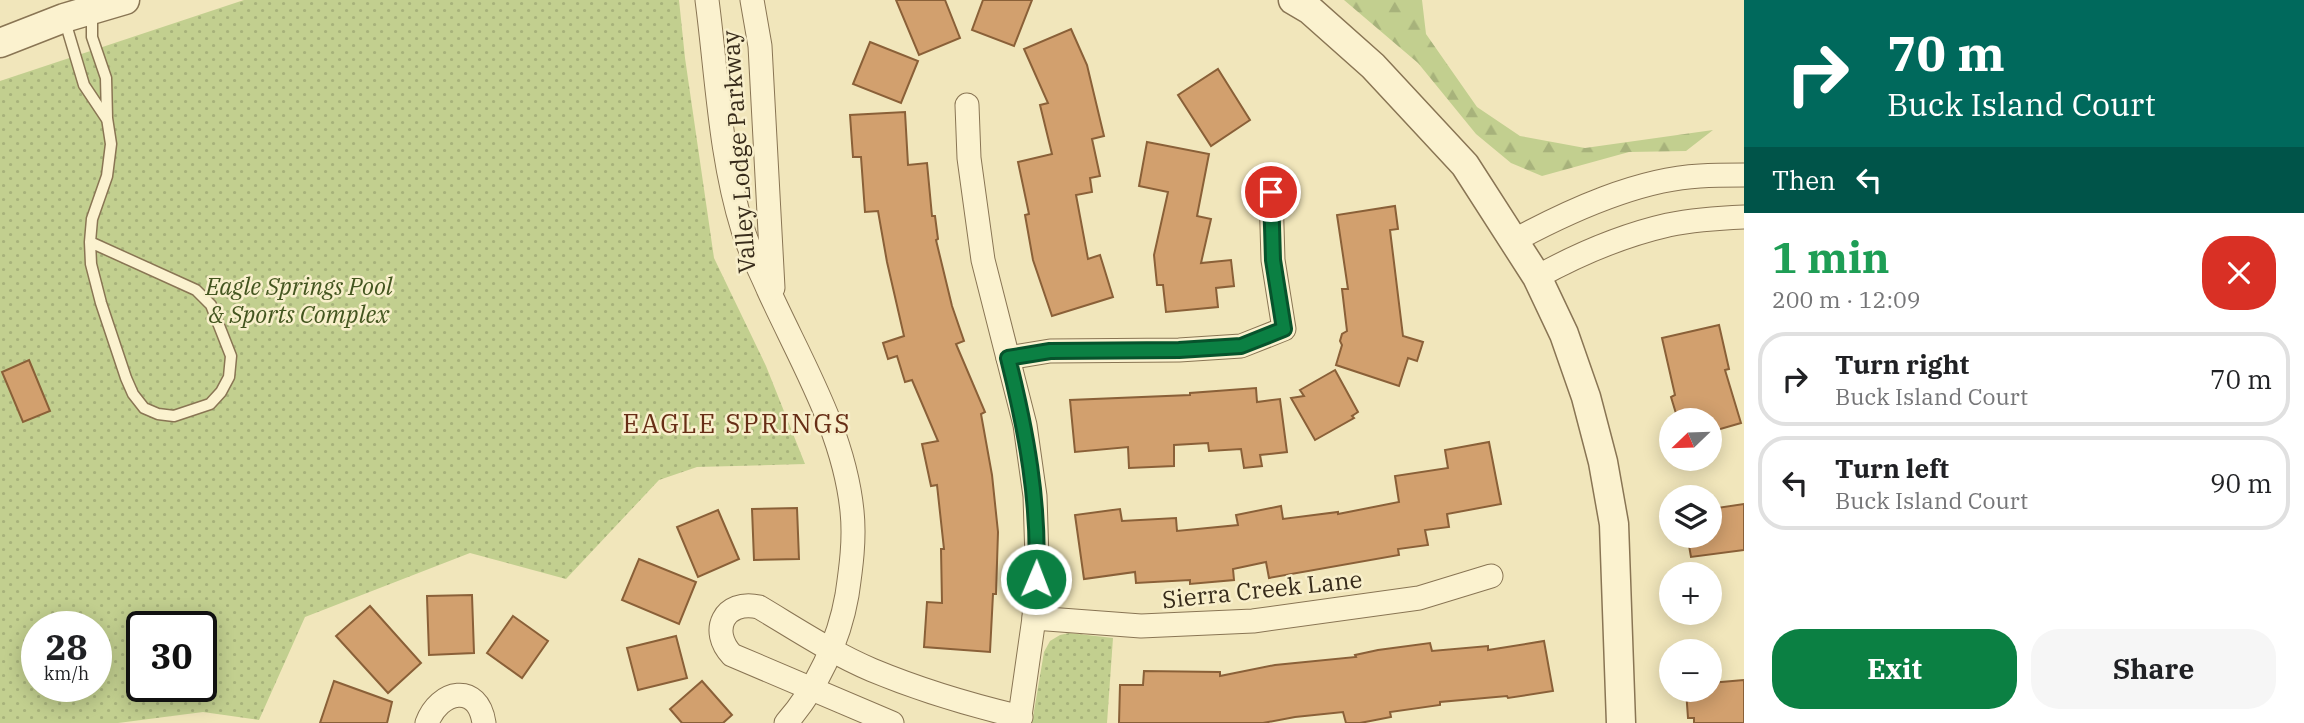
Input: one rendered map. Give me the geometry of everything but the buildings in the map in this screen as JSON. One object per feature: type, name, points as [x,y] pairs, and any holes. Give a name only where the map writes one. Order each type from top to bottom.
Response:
[{"type":"street","points":[[0,43],[62,9],[125,0]]},
{"type":"street","name":"Valley Lodge Parkway","points":[[707,0],[727,167],[743,232],[822,403],[843,461],[852,512],[852,565],[843,616],[831,650],[796,712],[786,723]]},
{"type":"street","name":"Valley Lodge Parkway","points":[[752,0],[760,46],[774,301]]},
{"type":"street","points":[[1293,0],[1310,10],[1373,66],[1465,166],[1537,277],[1564,334],[1587,397],[1603,462],[1614,524],[1621,723]]},
{"type":"street","points":[[892,723],[732,656],[725,648],[721,625],[726,615],[735,607],[747,604],[759,607],[831,650],[871,669],[925,690],[1020,720],[1034,618],[1037,559],[1035,496],[1024,425],[983,260],[969,158],[967,105]]},
{"type":"street","points":[[1515,240],[1593,203],[1655,183],[1699,176],[1744,175]]},
{"type":"street","points":[[1008,358],[1050,351],[1179,350],[1241,346],[1284,329],[1273,260],[1271,192]]},
{"type":"street","points":[[1537,277],[1588,253],[1666,226],[1704,219],[1744,217]]},
{"type":"street","name":"Sierra Creek Lane","points":[[1034,618],[1141,626],[1253,621],[1419,598],[1491,576]]},
{"type":"street","points":[[427,723],[439,703],[451,696],[463,695],[475,700],[482,711],[484,723]]},
{"type":"lane","points":[[90,242],[196,290],[211,305],[231,356],[229,377],[221,393],[210,404],[174,416],[145,408],[133,394],[100,303],[91,264],[90,242],[92,219],[107,176],[111,144],[106,78],[92,37],[92,4]]},
{"type":"lane","points":[[62,9],[84,85],[107,118]]},
{"type":"green space","name":"Eagle Springs Pool & Sports Complex","points":[[244,0],[679,0],[714,258],[766,366],[805,464],[697,467],[659,480],[566,579],[470,553],[305,617],[259,720],[203,712],[118,723],[0,723],[0,81]]},
{"type":"green space","points":[[1344,0],[1422,0],[1426,34],[1477,107],[1520,136],[1585,148],[1713,130],[1686,151],[1629,152],[1542,176],[1511,163],[1476,134],[1418,63]]},
{"type":"green space","points":[[1069,633],[1113,638],[1107,723],[1032,723],[1044,652],[1050,641]]},
{"type":"district","name":"EAGLE SPRINGS","points":[[737,423]]},
{"type":"route","points":[[1036,579],[1035,496],[1024,425],[1008,358],[1050,351],[1179,350],[1241,346],[1284,329],[1273,260],[1271,192]]}]
